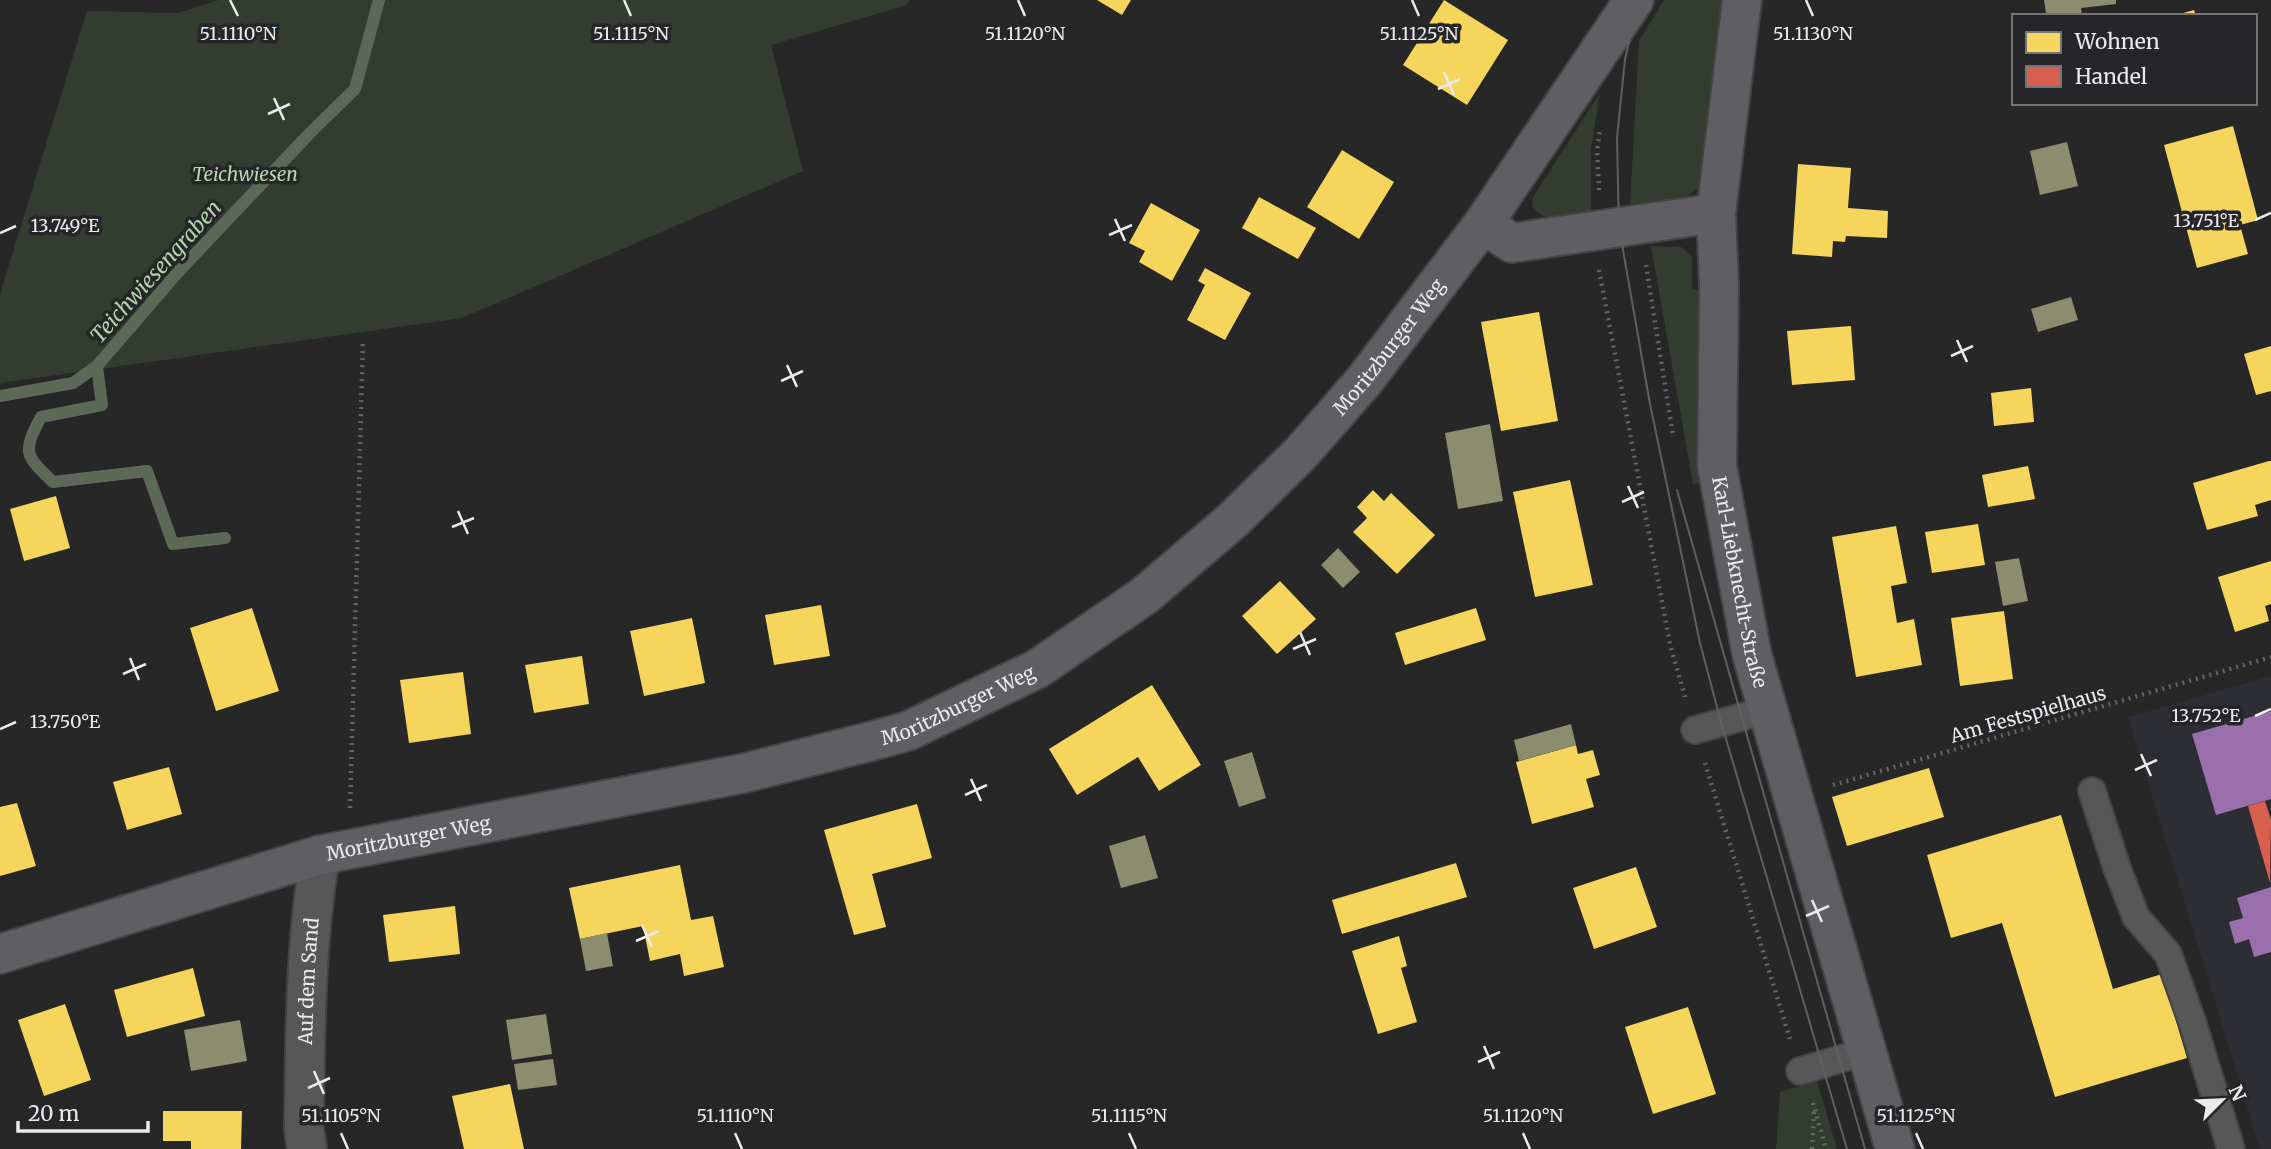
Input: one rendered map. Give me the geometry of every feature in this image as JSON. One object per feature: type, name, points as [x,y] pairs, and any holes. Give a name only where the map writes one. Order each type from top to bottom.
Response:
[{"type":"street","name":"Moritzburger Weg","points":[[0,954],[336,852],[745,773],[872,741],[908,731],[1037,669],[1144,596],[1233,520],[1301,453],[1364,381],[1483,224],[1634,0]]},
{"type":"street","name":"Karl-Liebknecht-Straße","points":[[1742,0],[1716,213],[1719,285],[1717,466],[1752,655],[1895,1149]]},
{"type":"street","points":[[1483,224],[1512,243],[1716,213]]},
{"type":"street","name":"Auf dem Sand","points":[[307,1149],[304,1129],[306,1006],[315,885],[336,852]]},
{"type":"lane","points":[[1695,730],[1767,710]]},
{"type":"lane","points":[[2092,791],[2116,868],[2136,917],[2168,954],[2193,1024],[2231,1149]]},
{"type":"lane","points":[[1800,1071],[1867,1051]]},
{"type":"path","points":[[1599,200],[1597,150],[1600,125]]},
{"type":"path","points":[[1644,254],[1674,439]]},
{"type":"path","points":[[336,852],[349,821],[363,341]]},
{"type":"path","name":"Am Festspielhaus","points":[[1792,797],[2271,657]]},
{"type":"path","points":[[1812,1149],[1814,1105]]},
{"type":"shaded area","points":[[2271,676],[2271,1149],[2260,1149],[2128,717]]},
{"type":"green space","name":"Teichwiesen","points":[[219,0],[910,0],[907,5],[771,45],[803,171],[462,318],[0,383],[0,294],[87,11],[178,13]]},
{"type":"green space","points":[[1664,0],[1725,0],[1706,168],[1698,189],[1683,198],[1630,204],[1639,41]]},
{"type":"green space","points":[[1600,93],[1591,149],[1591,212],[1559,219],[1545,216],[1532,206],[1533,197]]},
{"type":"green space","points":[[1651,246],[1681,247],[1692,257],[1692,289],[1702,290],[1710,481],[1693,484]]},
{"type":"green space","points":[[1817,1081],[1837,1149],[1776,1149],[1780,1092]]},
{"type":"building: Wohnen","points":[[1097,0],[1131,0],[1122,15]]},
{"type":"building: Wohnen","points":[[1444,0],[1508,40],[1467,105],[1403,65]]},
{"type":"building: Wohnen","points":[[2194,10],[2195,14],[2180,14]]},
{"type":"building: Wohnen","points":[[2233,126],[2258,220],[2240,225],[2248,254],[2197,268],[2164,145]]},
{"type":"building: Wohnen","points":[[1342,150],[1394,182],[1359,239],[1307,207]]},
{"type":"building: Wohnen","points":[[1798,164],[1851,168],[1848,208],[1888,211],[1887,238],[1846,236],[1845,242],[1833,241],[1832,257],[1792,254]]},
{"type":"building: Wohnen","points":[[1259,197],[1316,228],[1298,259],[1242,228]]},
{"type":"building: Wohnen","points":[[1151,203],[1200,230],[1172,281],[1139,262],[1145,251],[1129,243]]},
{"type":"building: Wohnen","points":[[1205,268],[1251,293],[1225,340],[1187,320],[1205,285],[1198,281]]},
{"type":"building: Wohnen","points":[[1539,312],[1558,421],[1501,431],[1481,322]]},
{"type":"building: Wohnen","points":[[1851,326],[1855,380],[1792,385],[1787,331]]},
{"type":"building: Wohnen","points":[[2271,346],[2271,391],[2256,395],[2244,354]]},
{"type":"building: Wohnen","points":[[2031,388],[2034,422],[1994,426],[1991,393]]},
{"type":"building: Wohnen","points":[[2269,461],[2271,500],[2255,505],[2258,516],[2207,530],[2193,483]]},
{"type":"building: Wohnen","points":[[2028,466],[2035,499],[1988,507],[1982,475]]},
{"type":"building: Wohnen","points":[[1570,480],[1593,585],[1535,597],[1513,492]]},
{"type":"building: Wohnen","points":[[1373,490],[1384,501],[1391,493],[1435,535],[1397,574],[1353,532],[1367,518],[1357,507]]},
{"type":"building: Wohnen","points":[[56,496],[70,548],[24,561],[10,509]]},
{"type":"building: Wohnen","points":[[1978,524],[1985,565],[1932,573],[1925,532]]},
{"type":"building: Wohnen","points":[[1896,526],[1907,583],[1891,586],[1897,623],[1914,619],[1922,665],[1856,677],[1832,537]]},
{"type":"building: Wohnen","points":[[2271,561],[2271,604],[2265,606],[2269,621],[2235,632],[2218,577]]},
{"type":"building: Wohnen","points":[[1280,581],[1316,619],[1277,654],[1242,616]]},
{"type":"building: Wohnen","points":[[821,605],[830,656],[774,665],[765,615]]},
{"type":"building: Wohnen","points":[[252,608],[279,691],[216,711],[190,628]]},
{"type":"building: Wohnen","points":[[1476,608],[1486,640],[1405,665],[1395,633]]},
{"type":"building: Wohnen","points":[[2004,611],[2013,679],[1960,686],[1951,618]]},
{"type":"building: Wohnen","points":[[692,618],[705,683],[644,696],[630,631]]},
{"type":"building: Wohnen","points":[[582,656],[589,704],[534,713],[525,665]]},
{"type":"building: Wohnen","points":[[463,672],[471,734],[409,743],[400,680]]},
{"type":"building: Wohnen","points":[[1152,685],[1201,765],[1159,791],[1138,757],[1077,795],[1049,749]]},
{"type":"building: Wohnen","points":[[1576,745],[1578,754],[1593,750],[1600,775],[1586,779],[1594,807],[1532,824],[1516,762]]},
{"type":"building: Wohnen","points":[[169,767],[182,814],[127,830],[113,782]]},
{"type":"building: Wohnen","points":[[1929,768],[1944,817],[1847,846],[1832,797]]},
{"type":"building: Wohnen","points":[[17,803],[36,866],[0,876],[0,807]]},
{"type":"building: Wohnen","points":[[917,804],[932,858],[872,874],[886,927],[854,935],[824,830]]},
{"type":"building: Wohnen","points":[[2061,815],[2113,989],[2162,974],[2187,1058],[2055,1097],[2002,923],[1951,938],[1927,855]]},
{"type":"building: Wohnen","points":[[1456,863],[1467,897],[1342,934],[1332,900]]},
{"type":"building: Wohnen","points":[[680,865],[691,920],[713,916],[724,967],[684,976],[680,954],[650,961],[643,926],[580,939],[569,888]]},
{"type":"building: Wohnen","points":[[1636,867],[1657,927],[1594,949],[1573,888]]},
{"type":"building: Wohnen","points":[[455,906],[460,954],[389,962],[383,915]]},
{"type":"building: Wohnen","points":[[1399,936],[1407,966],[1401,968],[1417,1022],[1378,1034],[1352,951]]},
{"type":"building: Wohnen","points":[[193,968],[205,1016],[127,1037],[114,990]]},
{"type":"building: Wohnen","points":[[65,1004],[91,1080],[44,1096],[18,1020]]},
{"type":"building: Wohnen","points":[[1688,1007],[1716,1094],[1653,1114],[1625,1027]]},
{"type":"building: Wohnen","points":[[510,1084],[524,1149],[464,1149],[452,1096]]},
{"type":"building: Wohnen","points":[[163,1111],[242,1111],[241,1149],[191,1149],[191,1141],[163,1141]]},
{"type":"building: Handel","points":[[2265,801],[2271,820],[2270,883],[2248,806]]},
{"type":"building: Büros","points":[[2271,711],[2271,799],[2216,815],[2192,734]]},
{"type":"building: Büros","points":[[2271,887],[2271,952],[2254,957],[2249,939],[2235,944],[2229,922],[2243,918],[2237,898]]},
{"type":"building: Industrie","points":[[2044,0],[2116,0],[2116,4],[2081,8],[2082,14],[2038,14],[2046,13]]},
{"type":"building: Industrie","points":[[2067,142],[2078,186],[2040,195],[2030,151]]},
{"type":"building: Industrie","points":[[2071,297],[2078,320],[2038,332],[2031,309]]},
{"type":"building: Industrie","points":[[1490,424],[1503,501],[1458,509],[1445,433]]},
{"type":"building: Industrie","points":[[1338,548],[1360,572],[1343,588],[1321,565]]},
{"type":"building: Industrie","points":[[2019,558],[2028,601],[2003,606],[1995,562]]},
{"type":"building: Industrie","points":[[1571,724],[1576,745],[1519,761],[1514,740]]},
{"type":"building: Industrie","points":[[1252,752],[1266,798],[1239,807],[1224,761]]},
{"type":"building: Industrie","points":[[1145,835],[1158,878],[1121,888],[1109,846]]},
{"type":"building: Industrie","points":[[607,933],[613,966],[586,971],[580,939]]},
{"type":"building: Industrie","points":[[546,1014],[552,1054],[512,1060],[506,1020]]},
{"type":"building: Industrie","points":[[240,1020],[247,1061],[191,1071],[184,1030]]},
{"type":"building: Industrie","points":[[553,1059],[557,1085],[518,1090],[514,1064]]},
{"type":"waterway","name":"Teichwiesengraben","points":[[0,396],[73,383],[97,366],[179,271],[355,89],[379,0]]},
{"type":"waterway","name":"Teichwiesengraben","points":[[97,366],[102,405],[41,417],[29,446],[29,453],[37,466],[53,482],[147,471],[173,544],[225,538]]},
{"type":"tram line","points":[[1639,0],[1625,59],[1617,138],[1619,227],[1650,404],[1700,643],[1847,1149]]},
{"type":"tram line","points":[[1677,490],[1865,1149]]}]
